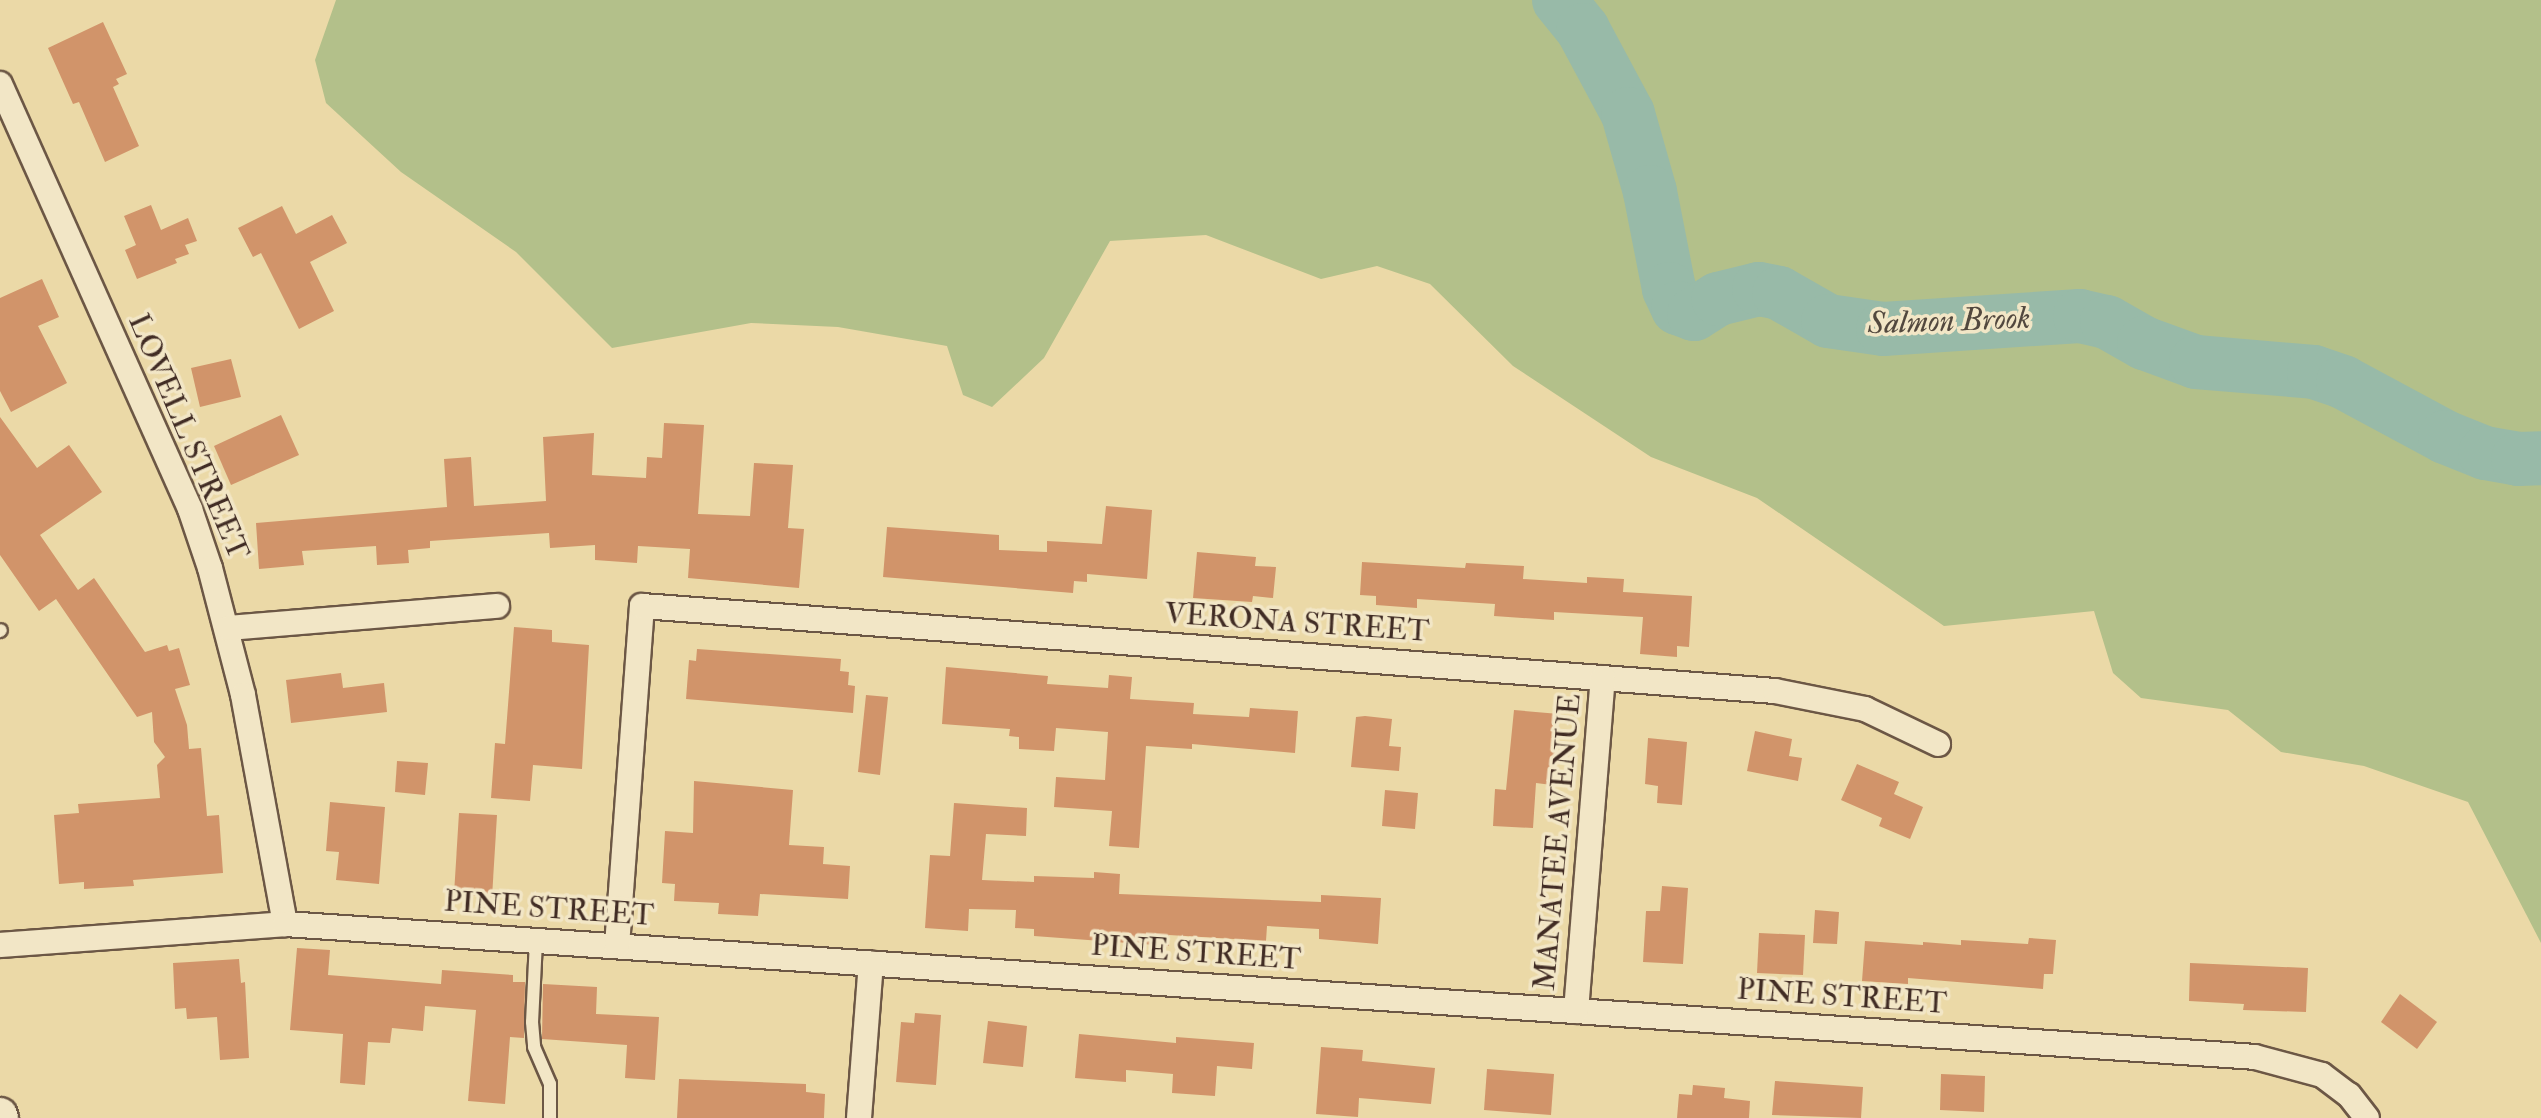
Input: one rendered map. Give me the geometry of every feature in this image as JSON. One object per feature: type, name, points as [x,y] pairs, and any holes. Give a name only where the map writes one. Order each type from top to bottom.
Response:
[{"type":"street","name":"LOVELL STREET","points":[[0,84],[190,509],[228,628],[285,924]]},
{"type":"street","points":[[228,628],[497,606]]},
{"type":"street","name":"VERONA STREET","points":[[617,946],[642,606],[1775,691],[1865,709],[1938,744]]},
{"type":"street","name":"MANATEE AVENUE","points":[[1576,1011],[1603,678]]},
{"type":"street","name":"PINE STREET","points":[[0,945],[285,924],[2255,1057],[2322,1075],[2349,1095],[2367,1118]]},
{"type":"street","points":[[859,1118],[871,963]]},
{"type":"lane","points":[[536,941],[532,1022],[534,1047],[550,1084],[550,1118]]},
{"type":"green space","points":[[336,0],[2541,0],[2541,943],[2468,802],[2364,766],[2281,752],[2228,710],[2141,698],[2113,673],[2094,611],[1944,626],[1757,498],[1651,457],[1513,366],[1430,284],[1377,266],[1321,279],[1206,235],[1110,241],[1044,358],[992,407],[963,395],[947,346],[838,327],[751,323],[612,348],[516,252],[401,172],[326,103],[315,60]]},
{"type":"building","points":[[103,22],[127,74],[116,79],[119,84],[113,87],[139,146],[105,162],[79,102],[73,104],[48,48]]},
{"type":"building","points":[[151,205],[161,230],[188,218],[197,241],[185,245],[189,254],[175,259],[177,263],[137,279],[125,250],[136,245],[124,216]]},
{"type":"building","points":[[282,206],[296,234],[332,215],[347,243],[310,262],[334,311],[299,329],[261,253],[253,257],[238,228]]},
{"type":"building","points":[[42,279],[59,317],[38,326],[67,383],[11,412],[0,391],[0,298]]},
{"type":"building","points":[[231,359],[241,397],[200,407],[191,368]]},
{"type":"building","points":[[281,415],[299,455],[231,485],[214,446]]},
{"type":"building","points":[[0,417],[37,468],[69,445],[102,492],[40,535],[78,590],[94,578],[145,652],[167,645],[169,651],[179,648],[190,685],[175,689],[187,725],[189,749],[201,748],[207,816],[219,815],[223,873],[133,880],[134,886],[84,889],[84,882],[59,884],[54,815],[79,813],[78,804],[160,798],[157,765],[165,757],[154,742],[152,712],[137,717],[56,599],[39,611],[0,555]]},
{"type":"building","points":[[664,423],[704,425],[698,514],[750,516],[754,463],[793,465],[788,528],[804,529],[799,588],[688,578],[690,549],[638,546],[637,563],[595,560],[595,545],[550,548],[549,533],[430,541],[430,548],[408,550],[409,563],[377,565],[376,546],[302,551],[304,565],[259,569],[256,523],[447,507],[444,459],[471,457],[474,506],[546,501],[543,437],[594,433],[592,475],[646,478],[647,457],[662,458]]},
{"type":"building","points":[[1106,506],[1152,510],[1147,579],[1087,574],[1087,582],[1074,581],[1073,593],[883,577],[887,527],[999,535],[999,550],[1047,552],[1047,541],[1102,544]]},
{"type":"building","points":[[1197,552],[1256,557],[1255,566],[1276,567],[1273,598],[1253,596],[1252,602],[1193,598]]},
{"type":"building","points":[[1362,562],[1465,568],[1466,563],[1524,566],[1523,579],[1587,583],[1587,577],[1624,579],[1623,592],[1692,596],[1689,647],[1677,646],[1677,657],[1640,654],[1643,617],[1554,612],[1554,620],[1494,616],[1495,604],[1417,599],[1417,608],[1376,605],[1376,596],[1360,595]]},
{"type":"building","points":[[514,627],[552,630],[552,642],[589,645],[582,769],[533,765],[530,801],[491,798],[495,743],[505,744]]},
{"type":"building","points":[[697,649],[841,659],[840,671],[849,672],[848,685],[855,686],[853,713],[686,699],[689,660],[696,661]]},
{"type":"building","points":[[946,667],[1048,676],[1047,684],[1108,688],[1109,675],[1132,677],[1130,699],[1194,703],[1193,714],[1249,717],[1250,708],[1298,711],[1295,753],[1192,744],[1192,749],[1146,746],[1139,848],[1109,846],[1112,811],[1054,807],[1056,777],[1105,780],[1108,732],[1056,728],[1054,751],[1019,749],[1019,737],[1009,736],[1010,729],[942,724]]},
{"type":"building","points":[[341,673],[343,688],[384,683],[387,712],[291,723],[286,680]]},
{"type":"building","points":[[866,695],[888,697],[880,775],[858,772]]},
{"type":"building","points":[[1514,710],[1559,714],[1552,785],[1536,783],[1533,828],[1493,826],[1495,789],[1506,790]]},
{"type":"building","points":[[1356,717],[1392,719],[1389,746],[1401,747],[1399,771],[1351,767]]},
{"type":"building","points":[[1755,731],[1792,739],[1789,756],[1802,758],[1798,781],[1747,771]]},
{"type":"building","points":[[1648,738],[1687,742],[1682,805],[1657,803],[1658,786],[1645,784]]},
{"type":"building","points":[[397,761],[428,763],[425,795],[395,792]]},
{"type":"building","points":[[1857,764],[1899,782],[1894,794],[1923,807],[1910,839],[1879,826],[1882,818],[1841,800]]},
{"type":"building","points":[[694,781],[793,790],[789,845],[824,847],[823,864],[850,866],[848,899],[760,894],[758,916],[718,914],[719,903],[674,901],[675,884],[662,883],[665,831],[693,833]]},
{"type":"building","points":[[1385,790],[1418,793],[1415,829],[1382,826]]},
{"type":"building","points":[[330,802],[385,807],[379,884],[336,880],[339,852],[326,851]]},
{"type":"building","points":[[954,803],[1027,808],[1026,836],[986,834],[982,880],[1034,882],[1034,876],[1094,878],[1094,872],[1120,874],[1119,894],[1321,902],[1321,895],[1381,898],[1378,944],[1319,939],[1319,929],[1267,926],[1266,941],[1169,935],[1169,946],[1034,936],[1034,929],[1015,928],[1016,910],[969,909],[968,931],[925,928],[930,855],[950,856]]},
{"type":"building","points":[[459,813],[497,815],[492,897],[454,894]]},
{"type":"building","points":[[1662,886],[1688,888],[1683,964],[1643,962],[1646,911],[1660,911]]},
{"type":"building","points":[[1815,910],[1839,912],[1837,944],[1813,943]]},
{"type":"building","points":[[1759,933],[1805,935],[1803,975],[1757,973]]},
{"type":"building","points":[[2029,938],[2056,940],[2053,974],[2044,974],[2043,989],[1908,978],[1908,984],[1862,981],[1865,941],[1923,945],[1923,942],[1961,945],[1961,940],[2028,944]]},
{"type":"building","points":[[297,948],[330,950],[328,975],[441,984],[442,970],[513,975],[513,982],[525,982],[524,1038],[510,1037],[505,1104],[468,1101],[476,1010],[425,1006],[423,1031],[392,1028],[390,1043],[368,1042],[365,1085],[340,1083],[343,1034],[290,1030]]},
{"type":"building","points":[[239,959],[241,983],[245,982],[249,1058],[220,1060],[217,1017],[187,1019],[186,1008],[175,1009],[173,963]]},
{"type":"building","points":[[2190,963],[2308,968],[2306,1012],[2243,1010],[2244,1004],[2189,1001]]},
{"type":"building","points":[[543,984],[597,987],[596,1014],[659,1017],[655,1080],[625,1078],[627,1045],[542,1039]]},
{"type":"building","points":[[2400,994],[2437,1022],[2417,1049],[2381,1022]]},
{"type":"building","points":[[915,1013],[941,1015],[936,1085],[896,1082],[901,1022],[914,1023]]},
{"type":"building","points":[[988,1021],[1027,1026],[1023,1067],[983,1063]]},
{"type":"building","points":[[1079,1034],[1176,1043],[1176,1037],[1254,1043],[1252,1069],[1217,1066],[1215,1096],[1172,1093],[1173,1074],[1126,1070],[1126,1082],[1075,1078]]},
{"type":"building","points":[[1321,1047],[1363,1050],[1362,1061],[1435,1068],[1431,1104],[1359,1098],[1358,1117],[1316,1114]]},
{"type":"building","points":[[1487,1069],[1554,1074],[1551,1115],[1484,1110]]},
{"type":"building","points":[[1941,1074],[1985,1076],[1984,1112],[1940,1110]]},
{"type":"building","points":[[679,1079],[806,1084],[806,1092],[825,1094],[824,1118],[677,1118]]},
{"type":"building","points":[[1775,1081],[1863,1087],[1861,1118],[1772,1115]]},
{"type":"building","points":[[1693,1085],[1725,1088],[1724,1098],[1750,1101],[1749,1118],[1677,1118],[1679,1094],[1692,1095]]},
{"type":"waterway","name":"Salmon Brook","points":[[1559,0],[1583,30],[1628,114],[1650,192],[1669,289],[1678,308],[1694,314],[1718,299],[1759,289],[1779,293],[1828,321],[1883,329],[2080,316],[2107,322],[2144,343],[2196,362],[2314,372],[2343,382],[2445,437],[2485,453],[2518,459],[2541,458]]}]
